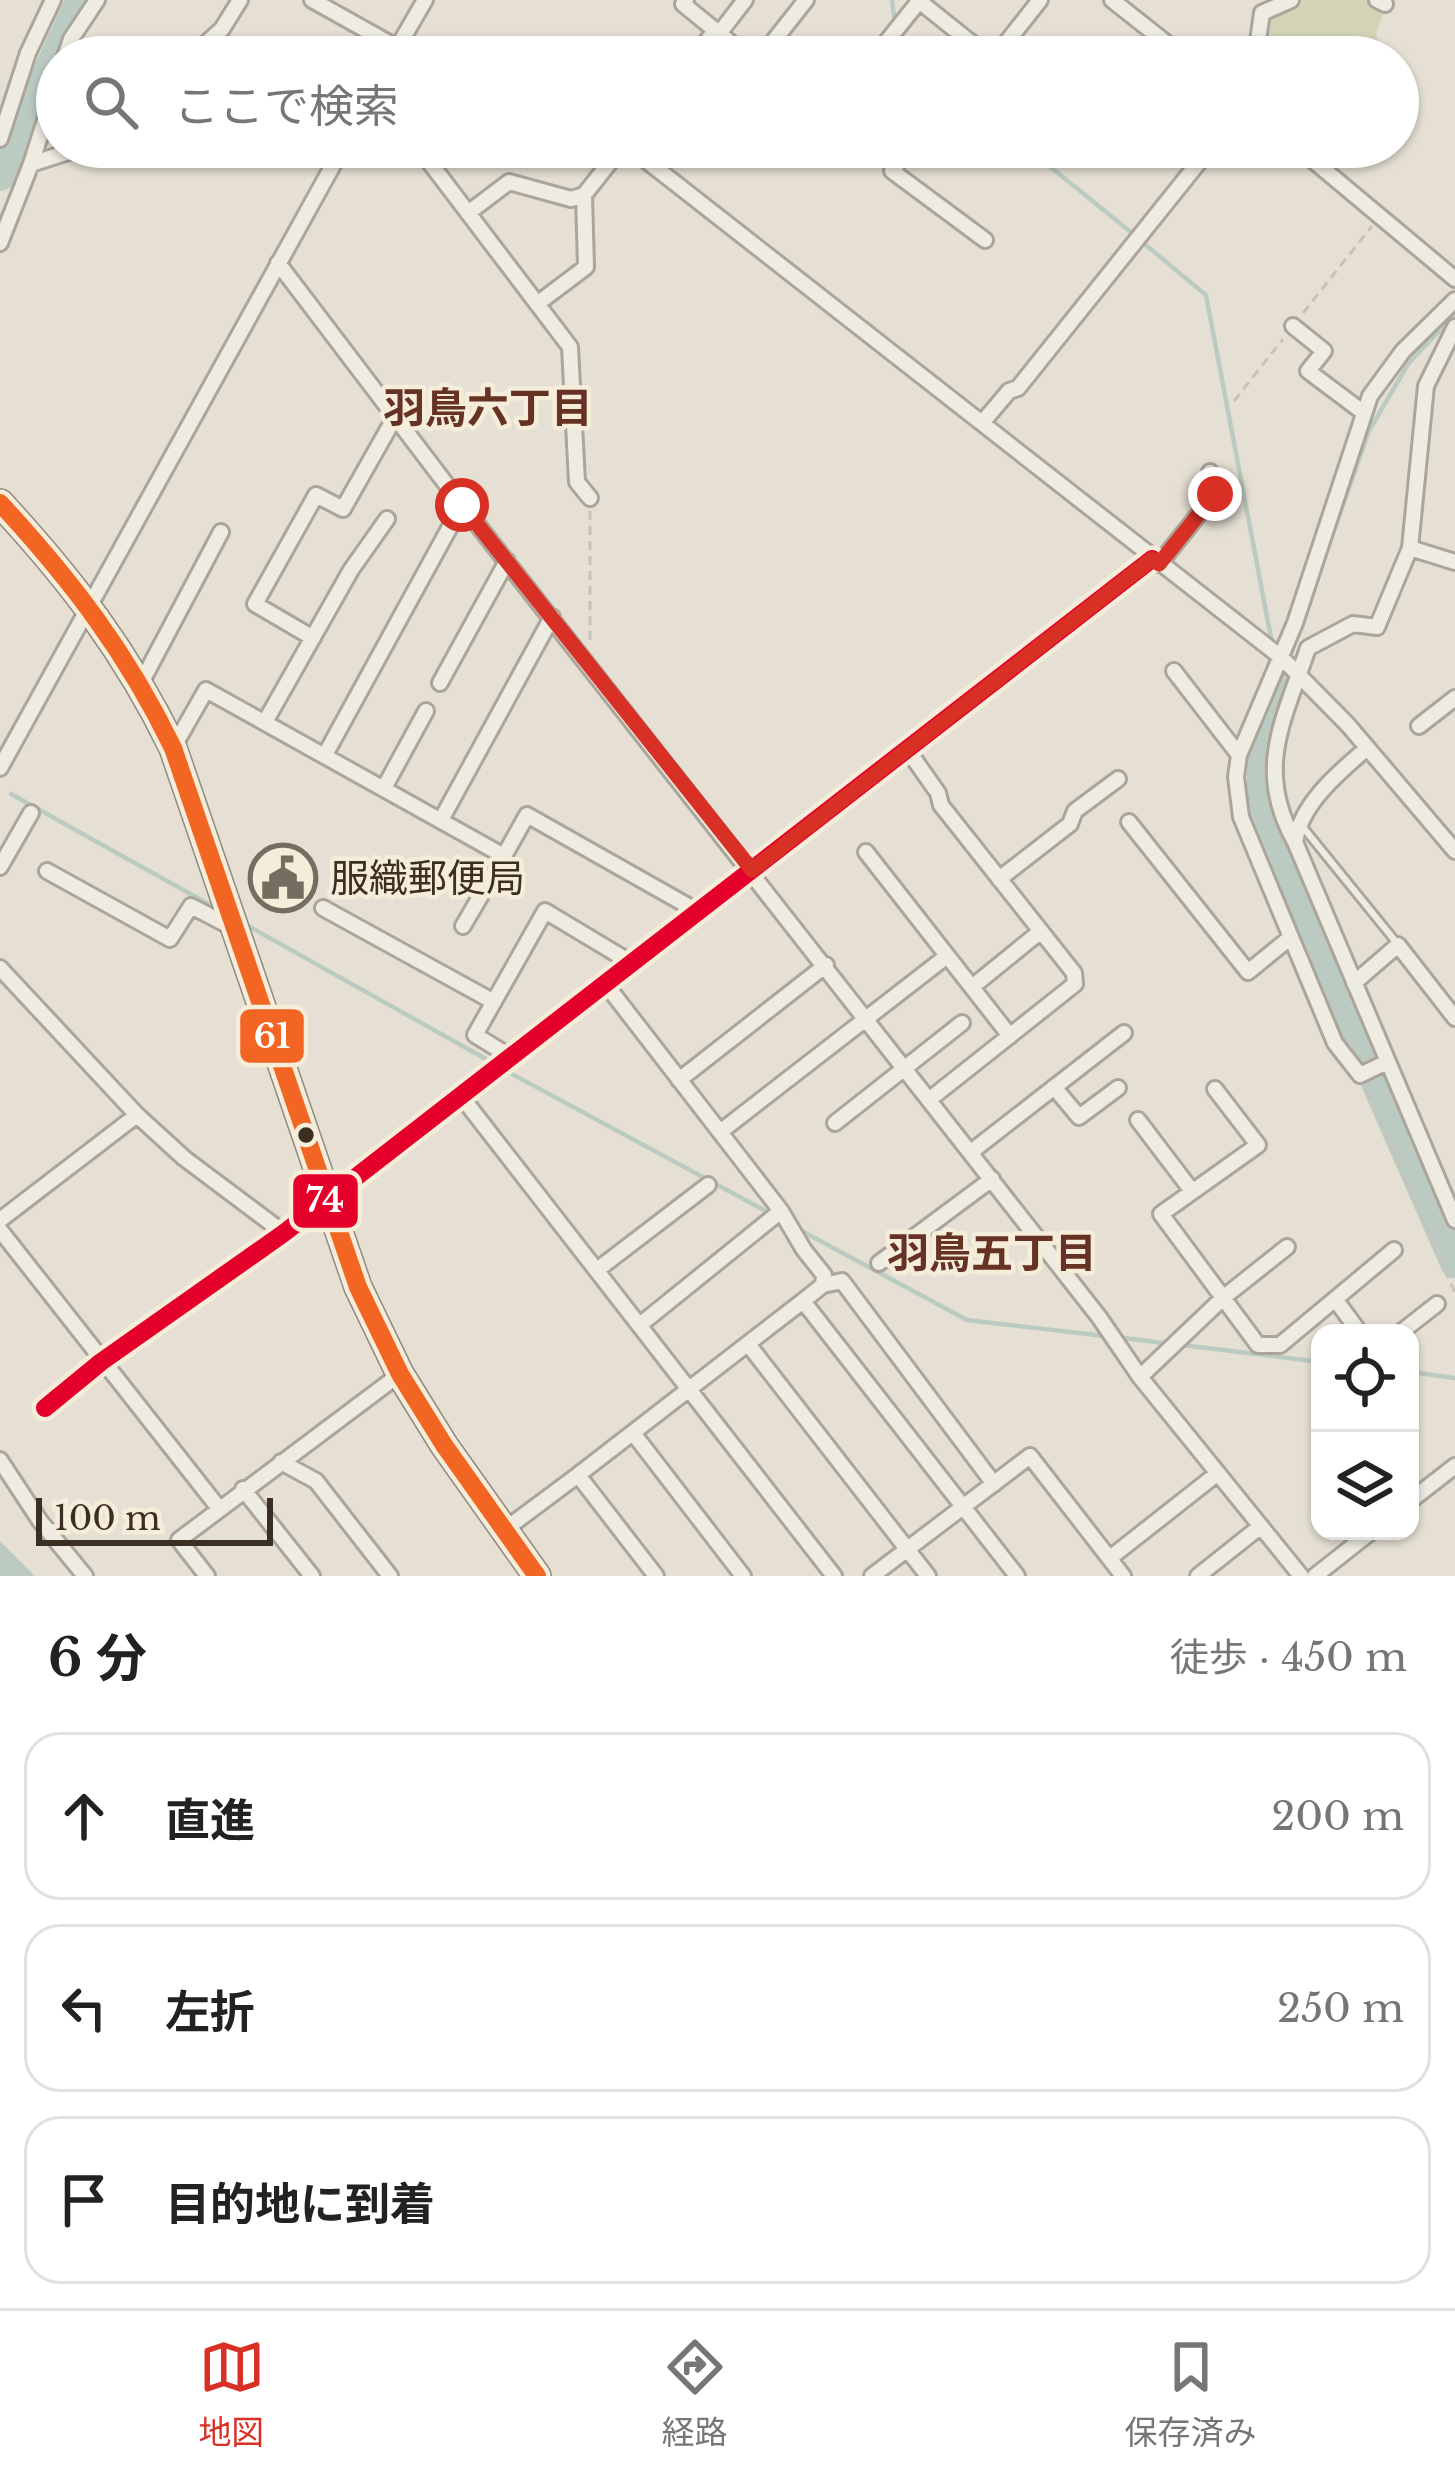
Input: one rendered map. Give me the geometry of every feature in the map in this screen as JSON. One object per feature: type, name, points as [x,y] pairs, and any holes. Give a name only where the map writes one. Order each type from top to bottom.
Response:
[{"type":"highway","points":[[0,503],[90,605],[141,683],[172,748],[358,1287],[400,1374],[502,1531],[537,1576]]},
{"type":"street","points":[[0,139],[28,53],[53,0]]},
{"type":"street","points":[[73,36],[97,0]]},
{"type":"street","points":[[213,36],[240,0]]},
{"type":"street","points":[[312,0],[369,36]]},
{"type":"street","points":[[404,36],[425,0]]},
{"type":"street","points":[[686,0],[682,4],[719,36]]},
{"type":"street","points":[[716,34],[745,0]]},
{"type":"street","points":[[777,36],[806,0]]},
{"type":"street","points":[[891,36],[919,0],[965,36]]},
{"type":"street","points":[[1010,36],[1040,0]]},
{"type":"street","points":[[1112,0],[1157,36]]},
{"type":"street","points":[[1132,16],[1145,0]]},
{"type":"street","points":[[1259,36],[1262,13],[1292,0]]},
{"type":"street","points":[[0,243],[36,151]]},
{"type":"street","points":[[32,164],[36,163]]},
{"type":"street","points":[[0,768],[331,168]]},
{"type":"street","points":[[434,168],[570,347],[577,482],[590,498]]},
{"type":"street","points":[[468,213],[509,182],[571,199],[584,195],[608,168]]},
{"type":"street","points":[[653,168],[1282,658],[1348,725],[1455,851]]},
{"type":"street","points":[[894,168],[892,171],[986,240]]},
{"type":"street","points":[[982,423],[1009,391],[1018,388],[1188,168]]},
{"type":"street","points":[[1323,168],[1455,279]]},
{"type":"street","points":[[537,304],[586,266],[584,195]]},
{"type":"street","points":[[278,263],[462,505],[992,1178],[1114,1336],[1140,1377],[1301,1576]]},
{"type":"street","points":[[1387,1062],[1360,1075],[1334,1042],[1241,817],[1236,777],[1239,755],[1282,658],[1370,396],[1403,351],[1453,315]]},
{"type":"street","points":[[1453,315],[1426,386],[1410,548],[1377,627],[1353,624],[1308,648],[1273,755],[1272,783],[1455,1220]]},
{"type":"street","points":[[1293,326],[1324,351],[1308,371],[1364,413]]},
{"type":"street","points":[[313,638],[255,604],[316,495],[343,509],[395,417]]},
{"type":"street","points":[[45,1408],[101,1362],[284,1232],[1155,561],[1215,494],[1210,472]]},
{"type":"street","points":[[325,755],[462,505]]},
{"type":"street","points":[[265,722],[351,570],[387,519]]},
{"type":"street","points":[[141,683],[220,532]]},
{"type":"street","points":[[1410,548],[1455,562]]},
{"type":"street","points":[[440,683],[507,561]]},
{"type":"street","points":[[441,820],[552,617]]},
{"type":"street","points":[[1174,671],[1239,755]]},
{"type":"street","points":[[172,748],[206,690],[504,856]]},
{"type":"street","points":[[1419,725],[1455,698]]},
{"type":"street","points":[[384,788],[426,711]]},
{"type":"street","points":[[907,749],[938,793],[941,805],[1074,973],[1075,984],[930,1100]]},
{"type":"street","points":[[1295,842],[1299,824],[1332,779],[1366,749]]},
{"type":"street","points":[[999,879],[1070,824],[1075,811],[1118,778]]},
{"type":"street","points":[[0,867],[31,813]]},
{"type":"street","points":[[463,926],[527,815],[698,911]]},
{"type":"street","points":[[1129,822],[1248,972],[1291,937]]},
{"type":"street","points":[[866,852],[1010,1036]]},
{"type":"street","points":[[47,871],[170,939],[191,906],[236,930]]},
{"type":"street","points":[[323,908],[494,1002]]},
{"type":"street","points":[[511,1057],[475,1035],[545,911],[630,962]]},
{"type":"street","points":[[972,987],[1041,931]]},
{"type":"street","points":[[1354,983],[1398,945],[1455,1018]]},
{"type":"street","points":[[721,1132],[947,956]]},
{"type":"street","points":[[680,1080],[826,965]]},
{"type":"street","points":[[0,968],[184,1158],[284,1232]]},
{"type":"street","points":[[604,982],[781,1210],[824,1275],[823,1285]]},
{"type":"street","points":[[835,1123],[962,1023]]},
{"type":"street","points":[[970,1152],[1124,1033]]},
{"type":"street","points":[[1054,1087],[1079,1117],[1118,1088]]},
{"type":"street","points":[[1215,1089],[1258,1145],[1161,1214],[1258,1345],[1280,1345],[1394,1250]]},
{"type":"street","points":[[461,1096],[834,1576]]},
{"type":"street","points":[[0,1220],[137,1114]]},
{"type":"street","points":[[1138,1120],[1192,1191]]},
{"type":"street","points":[[879,1264],[992,1178]]},
{"type":"street","points":[[598,1270],[708,1185]]},
{"type":"street","points":[[640,1324],[781,1210]]},
{"type":"street","points":[[0,1230],[218,1507]]},
{"type":"street","points":[[1140,1377],[1224,1297],[1287,1247]]},
{"type":"street","points":[[502,1531],[823,1285],[842,1281],[994,1484]]},
{"type":"street","points":[[1335,1299],[1353,1324]]},
{"type":"street","points":[[803,1301],[1017,1576]]},
{"type":"street","points":[[1411,1324],[1437,1304]]},
{"type":"street","points":[[748,1344],[928,1576]]},
{"type":"street","points":[[207,1576],[179,1540],[400,1374]]},
{"type":"street","points":[[633,1433],[743,1576]]},
{"type":"street","points":[[872,1576],[1030,1456],[1124,1576]]},
{"type":"street","points":[[0,1460],[40,1521],[85,1576]]},
{"type":"street","points":[[281,1462],[316,1481],[390,1576]]},
{"type":"street","points":[[1419,1495],[1455,1466]]},
{"type":"street","points":[[1110,1558],[1218,1473]]},
{"type":"street","points":[[578,1474],[656,1576]]},
{"type":"street","points":[[244,1489],[312,1576]]},
{"type":"street","points":[[1198,1576],[1261,1526]]},
{"type":"street","points":[[1315,1576],[1361,1540]]},
{"type":"lane","points":[[1299,824],[1398,945]]},
{"type":"path","points":[[1234,401],[1380,215]]},
{"type":"path","points":[[590,498],[590,665]]},
{"type":"path","points":[[1360,1075],[1455,1293]]},
{"type":"green space","points":[[1303,0],[1367,0],[1385,8],[1377,36],[1269,36],[1272,14]]},
{"type":"shaded area","points":[[0,1541],[31,1572],[34,1576],[0,1576]]},
{"type":"waterway","points":[[64,36],[81,0]]},
{"type":"waterway","points":[[892,0],[895,24]]},
{"type":"waterway","points":[[0,176],[36,98]]},
{"type":"waterway","points":[[1052,168],[1133,234]]},
{"type":"waterway","points":[[1142,242],[1206,295],[1272,643]]},
{"type":"waterway","points":[[1306,610],[1369,431],[1408,364],[1455,314]]},
{"type":"waterway","points":[[1281,684],[1300,627]]},
{"type":"waterway","points":[[1281,684],[1264,755],[1264,827],[1455,1263]]},
{"type":"waterway","points":[[11,794],[221,911]]},
{"type":"waterway","points":[[241,922],[493,1063]]},
{"type":"waterway","points":[[503,1069],[773,1215]]},
{"type":"waterway","points":[[798,1229],[967,1320],[1105,1336]]},
{"type":"waterway","points":[[1116,1337],[1171,1344]]},
{"type":"waterway","points":[[1182,1345],[1311,1361]]},
{"type":"waterway","points":[[1419,1373],[1455,1378]]},
{"type":"transit line","name":"61","points":[[0,503],[96,619],[173,748],[358,1287],[400,1374],[537,1576]]},
{"type":"transit line","name":"74","points":[[45,1408],[101,1362],[284,1233],[1152,559]]},
{"type":"place","name":"服織郵便局","points":[[283,878]]},
{"type":"district","name":"羽鳥六丁目","points":[[488,408]]},
{"type":"district","name":"羽鳥五丁目","points":[[992,1253]]},
{"type":"route","points":[[462,505],[752,870],[1152,559],[1159,564],[1215,494]]}]
